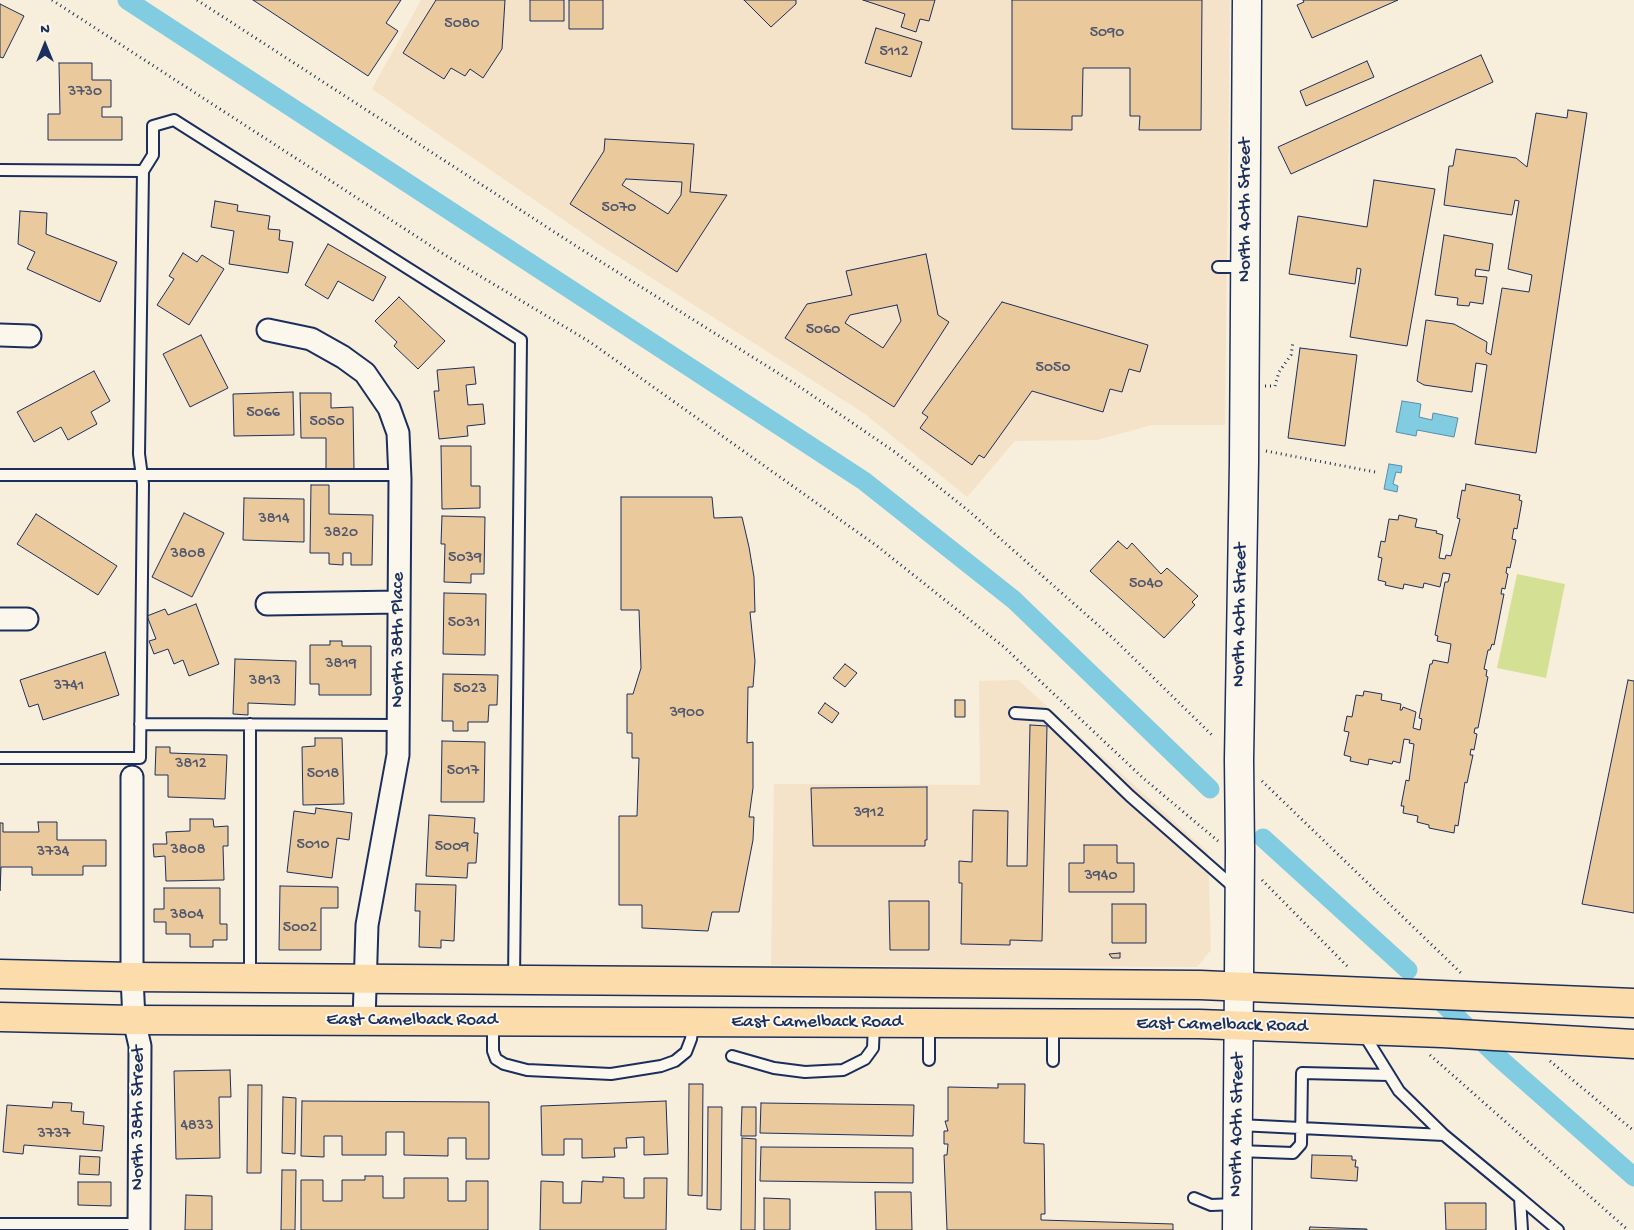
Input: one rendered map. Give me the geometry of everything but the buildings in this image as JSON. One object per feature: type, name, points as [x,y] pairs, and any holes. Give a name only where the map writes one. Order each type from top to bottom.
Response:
[{"type":"main road","name":"North 40th Street","points":[[1237,1217],[1240,850],[1249,775],[1246,267],[1247,0]]},
{"type":"main road","points":[[0,974],[132,977],[1238,986],[1394,991],[1463,986],[1634,1003]]},
{"type":"main road","points":[[732,1023],[735,982]]},
{"type":"main road","name":"East Camelback Road","points":[[0,1017],[134,1020],[1239,1026],[1361,1030],[1434,1042],[1516,1038],[1634,1044]]},
{"type":"street","name":"North 38th Place","points":[[268,330],[312,339],[343,357],[365,373],[389,408],[398,433],[400,475],[398,755],[367,925],[364,1021]]},
{"type":"street","points":[[0,335],[30,336]]},
{"type":"street","points":[[267,604],[400,602]]},
{"type":"street","points":[[0,619],[28,619]]},
{"type":"street","points":[[132,777],[132,977]]},
{"type":"street","name":"North 38th Street","points":[[132,977],[134,1020],[140,1046],[139,1227]]},
{"type":"lane","points":[[0,758],[140,758],[142,475],[139,454],[143,171],[153,155],[153,126],[174,120],[521,340],[514,980]]},
{"type":"lane","points":[[0,170],[143,171]]},
{"type":"lane","points":[[1218,267],[1246,267]]},
{"type":"lane","points":[[0,475],[400,475]]},
{"type":"lane","points":[[1015,713],[1046,715],[1130,796],[1240,893]]},
{"type":"lane","points":[[140,724],[398,725]]},
{"type":"lane","points":[[250,724],[250,978]]},
{"type":"lane","points":[[492,1022],[493,1051],[496,1059],[504,1064],[527,1070],[611,1074],[660,1066],[675,1061],[686,1052],[691,1040],[693,1022]]},
{"type":"lane","points":[[732,1056],[774,1068],[805,1072],[843,1070],[866,1059],[873,1048],[874,1023]]},
{"type":"lane","points":[[929,1023],[929,1060]]},
{"type":"lane","points":[[1053,1061],[1054,1024]]},
{"type":"lane","points":[[1361,1030],[1399,1091],[1444,1135],[1558,1230]]},
{"type":"lane","points":[[1238,1138],[1293,1153],[1301,1144],[1302,1073],[1389,1075]]},
{"type":"lane","points":[[1238,1138],[1301,1128],[1444,1135]]},
{"type":"lane","points":[[1194,1198],[1237,1217]]},
{"type":"lane","points":[[1520,1198],[1522,1230]]},
{"type":"lane","points":[[0,1224],[139,1227]]},
{"type":"path","points":[[52,0],[445,255],[590,342],[877,546],[1004,646],[1142,778],[1209,834]]},
{"type":"path","points":[[197,0],[576,246],[797,385],[895,452],[970,512],[1115,640],[1214,737]]},
{"type":"path","points":[[1262,386],[1275,386],[1279,372],[1291,355],[1293,342]]},
{"type":"path","points":[[1260,450],[1375,472]]},
{"type":"path","points":[[1249,775],[1463,986]]},
{"type":"path","points":[[1265,883],[1352,971]]},
{"type":"path","points":[[1434,1042],[1628,1230]]},
{"type":"path","points":[[1542,1055],[1634,1131]]},
{"type":"shaded area","points":[[421,0],[1230,0],[1225,425],[1152,425],[1097,440],[1015,441],[967,497],[865,414],[606,249],[372,89]]},
{"type":"shaded area","points":[[1018,680],[1208,852],[1211,950],[1197,967],[771,965],[774,784],[980,785],[979,681]]},
{"type":"green space","points":[[1517,574],[1565,584],[1546,678],[1497,668]]},
{"type":"water","points":[[1402,401],[1421,404],[1419,417],[1432,420],[1433,413],[1458,418],[1454,437],[1417,430],[1416,436],[1396,432]]},
{"type":"water","points":[[1389,464],[1402,466],[1401,473],[1396,472],[1393,484],[1398,486],[1397,492],[1384,489]]},
{"type":"waterway","points":[[127,0],[864,481],[1014,600],[1210,789]]},
{"type":"waterway","points":[[1263,838],[1408,970]]},
{"type":"waterway","points":[[1430,991],[1498,1057],[1634,1177]]}]
